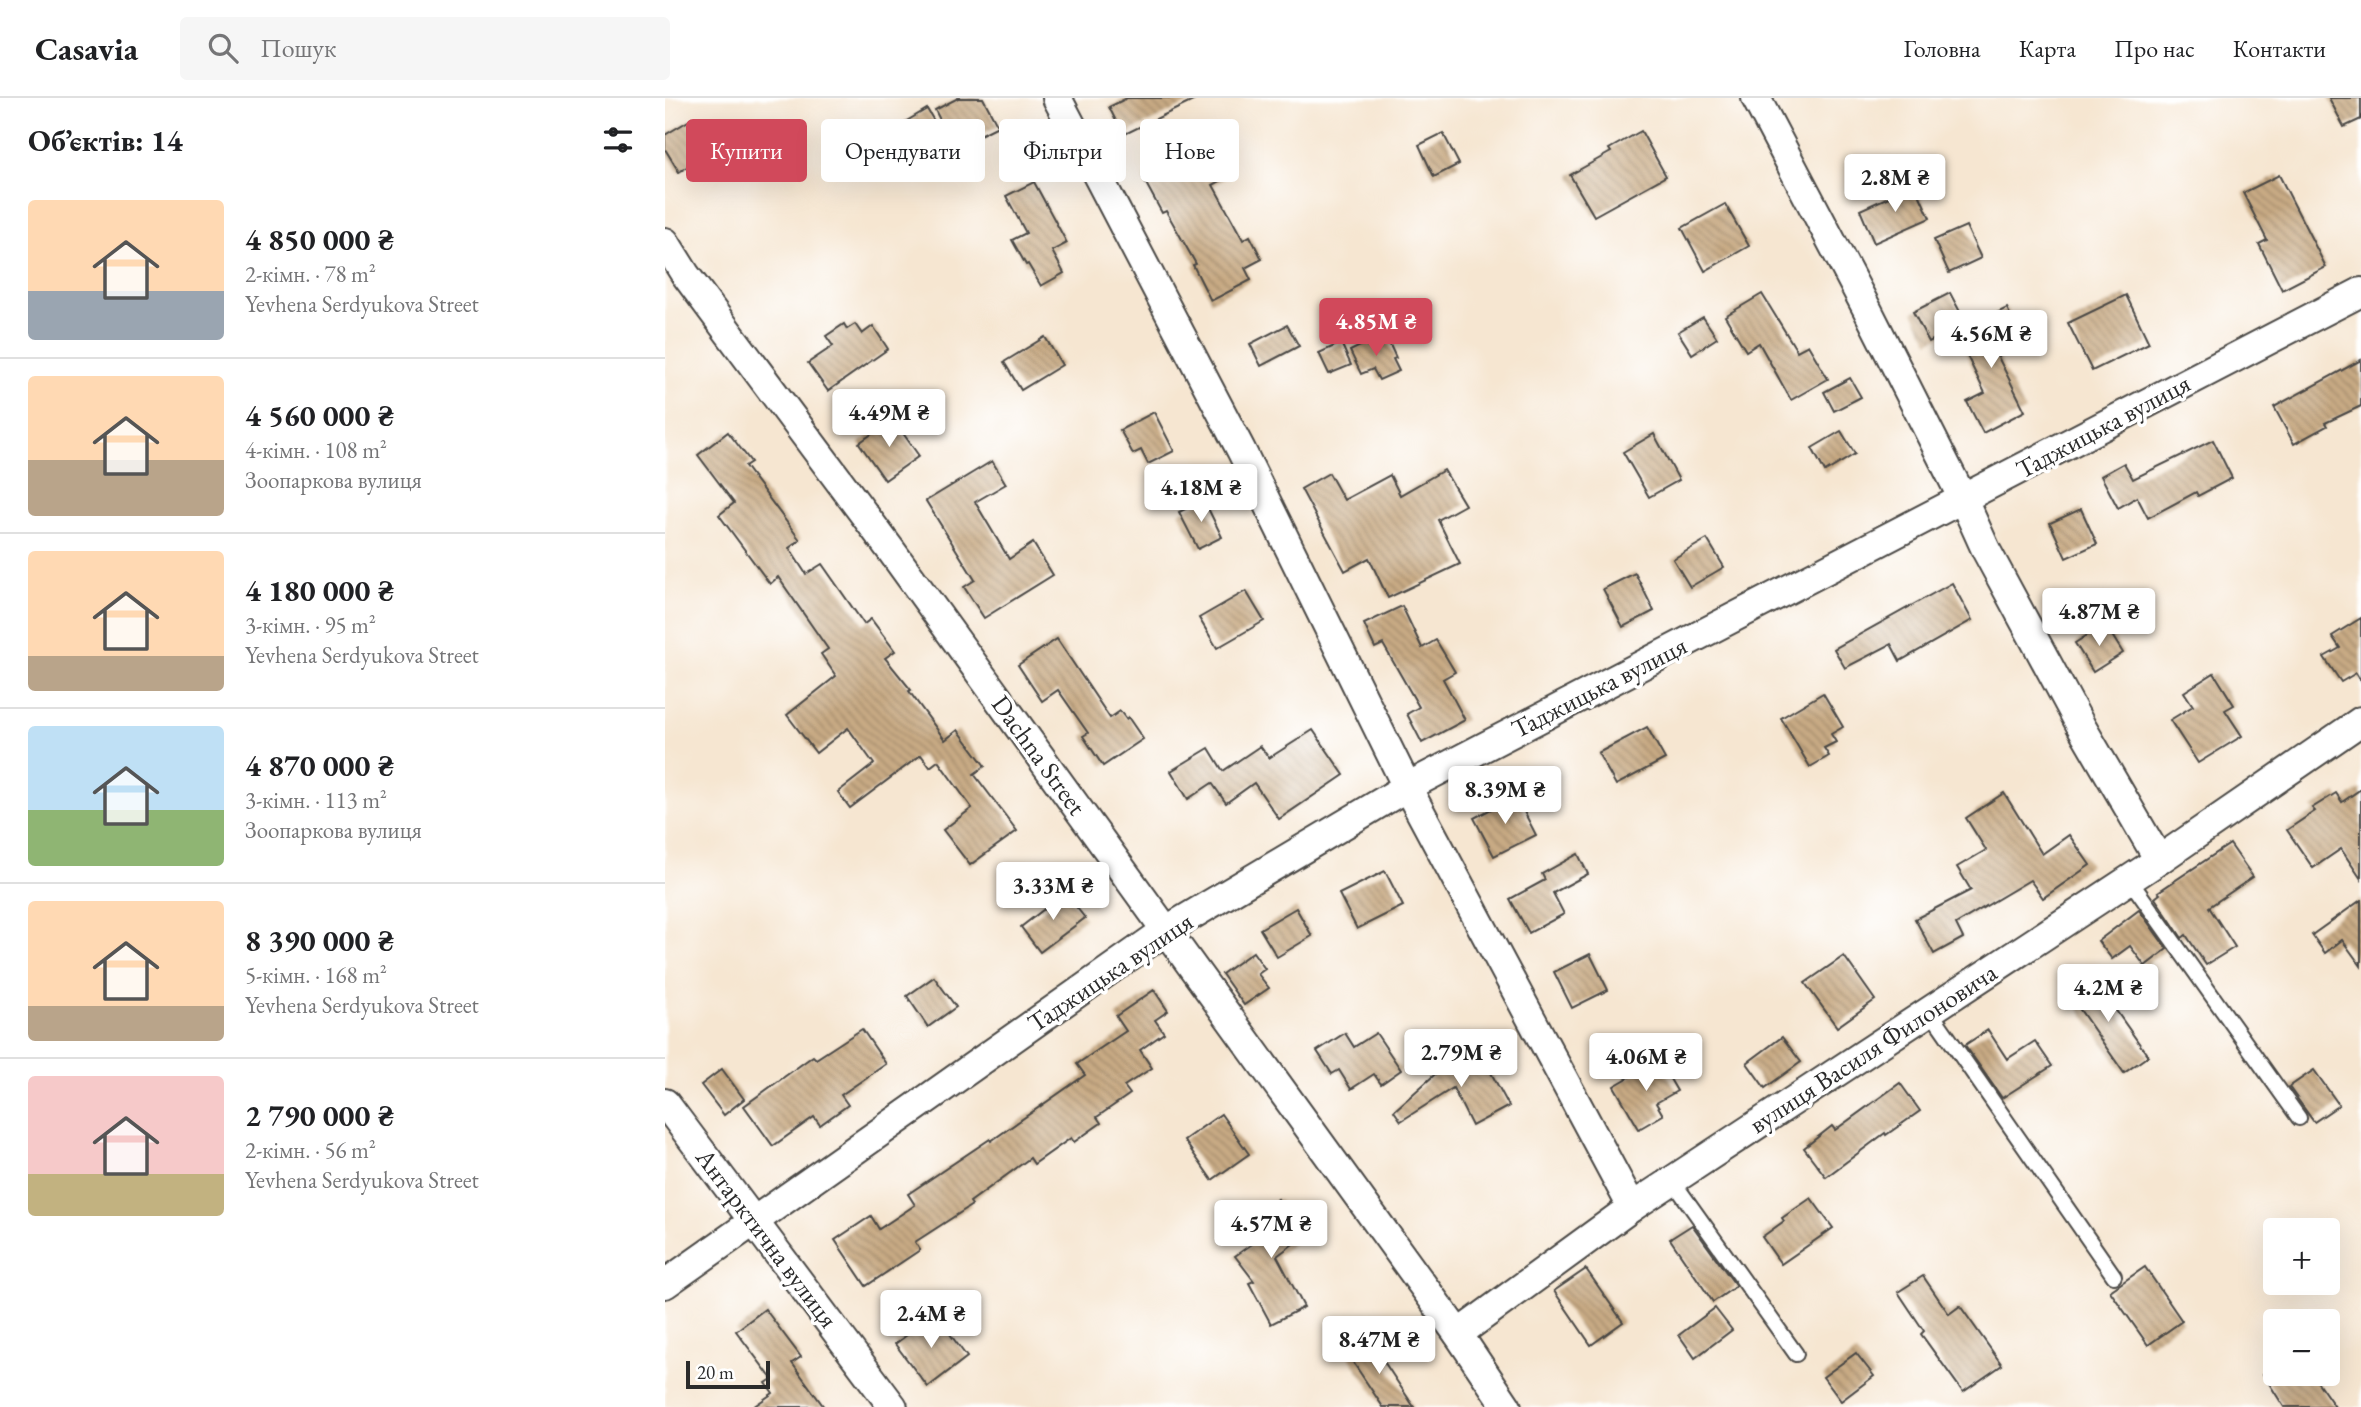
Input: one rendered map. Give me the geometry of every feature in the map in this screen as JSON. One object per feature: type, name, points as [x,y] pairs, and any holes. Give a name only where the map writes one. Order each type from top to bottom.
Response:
[{"type":"street","points":[[1057,98],[1241,450],[1408,786],[1632,1207]]},
{"type":"street","points":[[1756,98],[1866,307],[1986,550],[2068,702],[2159,860]]},
{"type":"street","name":"Dachna Street","points":[[665,242],[685,274],[890,549],[1458,1334],[1507,1407]]},
{"type":"street","name":"Таджицька вулиця","points":[[665,1284],[1165,931],[1408,786],[2361,292]]},
{"type":"street","name":"вулиця Василя Филоновича","points":[[1458,1334],[1632,1207],[2159,860],[2361,721]]},
{"type":"street","name":"Антарктична вулиця","points":[[665,1103],[893,1407]]},
{"type":"lane","points":[[2129,879],[2299,1118]]},
{"type":"lane","points":[[1930,1011],[2114,1276]]},
{"type":"lane","points":[[1672,1180],[1796,1354]]},
{"type":"building","points":[[958,98],[983,98],[998,126],[985,132],[985,119],[940,119],[935,110]]},
{"type":"building","points":[[1127,98],[1199,98],[1156,119],[1140,119],[1140,127],[1126,134],[1126,119],[1115,119],[1109,107]]},
{"type":"building","points":[[2329,98],[2361,98],[2361,119],[2344,127]]},
{"type":"building","points":[[927,109],[933,119],[910,119]]},
{"type":"building","points":[[686,122],[686,167],[679,172],[665,149],[665,135]]},
{"type":"building","points":[[1641,131],[1666,176],[1594,216],[1570,175]]},
{"type":"building","points":[[1443,133],[1459,164],[1434,177],[1419,145]]},
{"type":"building","points":[[2279,175],[2326,267],[2282,290],[2259,244],[2267,240],[2243,193]]},
{"type":"building","points":[[1034,182],[1067,243],[1052,251],[1064,273],[1041,286],[1012,240],[1026,233],[1006,196]]},
{"type":"building","points":[[1145,182],[1218,182],[1213,185],[1243,240],[1250,236],[1262,259],[1245,268],[1251,280],[1211,301],[1193,265],[1196,264],[1166,211],[1162,213]]},
{"type":"building","points":[[1915,185],[1930,218],[1874,243],[1860,210]]},
{"type":"building","points":[[1725,204],[1749,246],[1705,271],[1682,228]]},
{"type":"building","points":[[1966,226],[1981,258],[1949,273],[1934,240]]},
{"type":"building","points":[[1950,293],[1966,323],[1929,342],[1913,312]]},
{"type":"building","points":[[1762,294],[1797,351],[1808,345],[1828,379],[1791,400],[1759,343],[1746,351],[1725,316]]},
{"type":"building","points":[[2126,295],[2149,343],[2092,371],[2068,323]]},
{"type":"building","points":[[2007,308],[2020,336],[1994,349],[2025,411],[1983,433],[1967,402],[1985,393],[1956,333]]},
{"type":"building","points":[[1703,317],[1717,338],[1692,354],[1678,332]]},
{"type":"building","points":[[844,324],[847,329],[855,324],[862,334],[873,326],[888,349],[828,391],[808,363],[833,346],[826,336]]},
{"type":"building","points":[[1287,325],[1299,346],[1261,366],[1250,344]]},
{"type":"building","points":[[1385,334],[1399,371],[1379,380],[1373,369],[1361,374],[1350,351]]},
{"type":"building","points":[[1045,337],[1062,365],[1021,390],[1004,362]]},
{"type":"building","points":[[1341,343],[1351,365],[1329,374],[1319,353]]},
{"type":"building","points":[[2361,360],[2361,406],[2325,423],[2327,426],[2294,444],[2274,407]]},
{"type":"building","points":[[1850,378],[1861,397],[1834,411],[1824,392]]},
{"type":"building","points":[[1154,412],[1174,451],[1148,464],[1141,450],[1133,454],[1120,430]]},
{"type":"building","points":[[893,419],[919,456],[885,480],[859,443]]},
{"type":"building","points":[[1841,431],[1855,454],[1825,472],[1812,448]]},
{"type":"building","points":[[728,432],[751,462],[745,466],[800,540],[789,548],[806,574],[822,564],[864,624],[871,619],[895,651],[885,658],[945,740],[958,730],[985,766],[974,774],[1017,831],[970,865],[943,830],[972,808],[938,761],[930,767],[921,755],[850,808],[838,792],[874,764],[848,728],[816,753],[787,715],[836,676],[821,654],[828,649],[778,577],[770,584],[719,515],[734,503],[698,455]]},
{"type":"building","points":[[1654,434],[1679,480],[1649,497],[1623,452]]},
{"type":"building","points":[[2213,440],[2232,478],[2198,496],[2196,492],[2148,518],[2137,497],[2118,508],[2101,476],[2124,463],[2133,479]]},
{"type":"building","points":[[992,461],[1006,484],[975,502],[1009,559],[1033,543],[1053,575],[984,618],[964,587],[975,580],[926,501]]},
{"type":"building","points":[[1444,470],[1465,505],[1438,520],[1460,564],[1388,598],[1369,558],[1345,571],[1301,489],[1329,473],[1344,500],[1390,475],[1400,495]]},
{"type":"building","points":[[1204,500],[1222,537],[1198,549],[1179,512]]},
{"type":"building","points":[[2081,509],[2097,544],[2066,558],[2050,523]]},
{"type":"building","points":[[1707,539],[1724,567],[1690,587],[1673,559]]},
{"type":"building","points":[[1635,573],[1654,611],[1623,627],[1603,589]]},
{"type":"building","points":[[1952,583],[1972,620],[1900,661],[1891,644],[1845,668],[1834,649]]},
{"type":"building","points":[[1246,591],[1264,621],[1217,648],[1199,618]]},
{"type":"building","points":[[1402,606],[1422,648],[1436,640],[1455,672],[1443,679],[1465,720],[1422,743],[1407,714],[1419,707],[1383,644],[1375,648],[1364,624]]},
{"type":"building","points":[[2361,618],[2361,681],[2356,673],[2341,682],[2324,657],[2340,648],[2332,636]]},
{"type":"building","points":[[2105,624],[2123,653],[2093,672],[2075,643]]},
{"type":"building","points":[[1057,639],[1110,718],[1120,711],[1126,719],[1128,717],[1143,739],[1103,766],[1083,736],[1088,733],[1058,690],[1042,701],[1018,665]]},
{"type":"building","points":[[2214,673],[2234,705],[2225,710],[2242,736],[2198,763],[2170,720],[2193,706],[2184,692]]},
{"type":"building","points":[[1823,693],[1843,727],[1831,734],[1836,742],[1824,748],[1829,756],[1810,767],[1781,718]]},
{"type":"building","points":[[1647,727],[1665,759],[1616,785],[1598,753]]},
{"type":"building","points":[[1313,730],[1344,775],[1279,819],[1254,783],[1226,803],[1212,783],[1188,799],[1171,771],[1209,748],[1223,771],[1260,746],[1269,758]]},
{"type":"building","points":[[2361,789],[2361,879],[2341,849],[2313,868],[2287,830],[2315,811],[2312,808],[2336,793],[2342,802]]},
{"type":"building","points":[[2004,793],[2042,854],[2069,835],[2090,865],[2043,898],[2030,880],[1956,924],[1963,938],[1934,954],[1915,919],[1971,890],[1957,867],[1986,850],[1966,818]]},
{"type":"building","points":[[1516,796],[1536,835],[1494,856],[1474,818]]},
{"type":"building","points":[[2230,844],[2253,877],[2209,907],[2235,947],[2206,965],[2186,935],[2182,938],[2155,898],[2160,894],[2158,892]]},
{"type":"building","points":[[1578,854],[1588,874],[1553,893],[1564,914],[1529,933],[1510,899],[1545,880],[1542,874]]},
{"type":"building","points":[[1385,871],[1403,906],[1357,929],[1339,894]]},
{"type":"building","points":[[1065,893],[1085,918],[1040,952],[1021,927]]},
{"type":"building","points":[[2361,900],[2361,966],[2342,940],[2325,953],[2312,935]]},
{"type":"building","points":[[1296,908],[1312,936],[1277,957],[1260,929]]},
{"type":"building","points":[[2139,910],[2167,949],[2145,966],[2130,946],[2112,959],[2098,941]]},
{"type":"building","points":[[1253,952],[1265,969],[1258,974],[1269,988],[1244,1005],[1222,974]]},
{"type":"building","points":[[1590,954],[1608,990],[1572,1008],[1554,972]]},
{"type":"building","points":[[1844,956],[1875,1000],[1837,1027],[1805,983]]},
{"type":"building","points":[[2091,975],[2148,1056],[2124,1073],[2067,991]]},
{"type":"building","points":[[934,977],[956,1007],[928,1027],[907,996]]},
{"type":"building","points":[[1154,990],[1168,1011],[1155,1020],[1164,1033],[1140,1050],[1152,1068],[1124,1086],[1130,1094],[1097,1117],[1101,1123],[1074,1142],[1071,1138],[1034,1164],[1030,1158],[970,1202],[972,1205],[915,1242],[920,1250],[866,1286],[835,1240],[871,1216],[879,1229],[915,1205],[908,1194],[990,1139],[991,1141],[1085,1075],[1077,1064],[1126,1031],[1116,1016]]},
{"type":"building","points":[[862,1029],[886,1064],[841,1095],[848,1105],[820,1125],[814,1117],[773,1146],[744,1106],[813,1056],[816,1059]]},
{"type":"building","points":[[1988,1030],[2007,1059],[2035,1041],[2052,1066],[2002,1098],[1965,1045]]},
{"type":"building","points":[[1345,1033],[1354,1047],[1376,1033],[1401,1070],[1381,1084],[1374,1074],[1351,1089],[1339,1070],[1332,1074],[1317,1051]]},
{"type":"building","points":[[1782,1037],[1801,1062],[1765,1088],[1747,1063]]},
{"type":"building","points":[[1477,1047],[1509,1106],[1472,1126],[1453,1088],[1401,1121],[1394,1111],[1442,1068]]},
{"type":"building","points":[[1659,1060],[1677,1091],[1656,1103],[1663,1115],[1639,1129],[1614,1086]]},
{"type":"building","points":[[722,1069],[744,1099],[724,1115],[701,1085]]},
{"type":"building","points":[[2314,1070],[2339,1105],[2314,1122],[2289,1087]]},
{"type":"building","points":[[1900,1083],[1920,1111],[1886,1135],[1885,1133],[1826,1177],[1804,1148],[1832,1126],[1835,1130]]},
{"type":"building","points":[[1221,1114],[1249,1154],[1212,1180],[1184,1140]]},
{"type":"building","points":[[1811,1198],[1833,1228],[1781,1264],[1762,1237],[1784,1221],[1782,1218]]},
{"type":"building","points":[[1278,1199],[1305,1235],[1277,1256],[1304,1307],[1271,1324],[1249,1283],[1254,1281],[1235,1256],[1252,1244],[1240,1227]]},
{"type":"building","points":[[1692,1225],[1736,1286],[1713,1302],[1670,1239]]},
{"type":"building","points":[[2145,1267],[2182,1321],[2148,1345],[2110,1291]]},
{"type":"building","points":[[1586,1269],[1623,1322],[1591,1345],[1554,1291]]},
{"type":"building","points":[[1923,1276],[1949,1314],[1960,1306],[2002,1365],[1963,1392],[1921,1334],[1924,1331],[1898,1292]]},
{"type":"building","points":[[1715,1308],[1732,1330],[1695,1358],[1679,1335]]},
{"type":"building","points":[[765,1309],[801,1357],[792,1363],[824,1407],[753,1407],[773,1393],[766,1383],[772,1379],[736,1331]]},
{"type":"building","points":[[935,1314],[967,1357],[928,1387],[895,1344]]},
{"type":"building","points":[[1369,1339],[1414,1407],[1383,1407],[1347,1353]]},
{"type":"building","points":[[1856,1353],[1874,1376],[1841,1401],[1823,1377]]},
{"type":"building","points":[[2271,1386],[2320,1386],[2335,1407],[2284,1407]]}]
